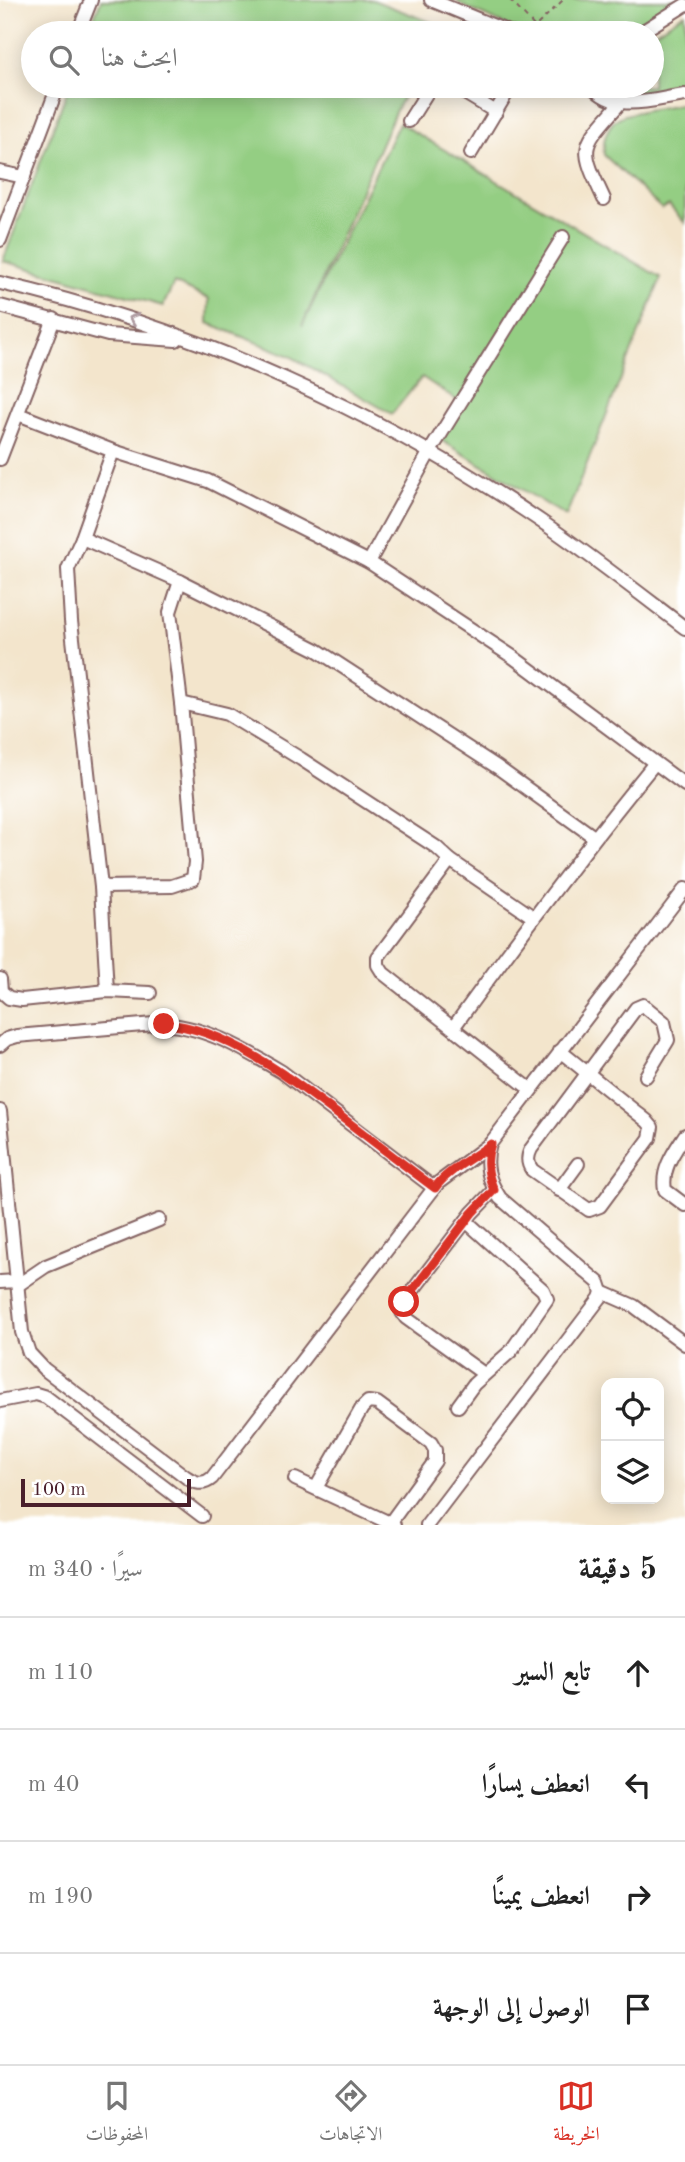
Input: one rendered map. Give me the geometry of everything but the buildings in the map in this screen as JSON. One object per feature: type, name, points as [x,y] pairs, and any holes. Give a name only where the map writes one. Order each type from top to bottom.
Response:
[{"type":"street","points":[[83,21],[91,0]]},
{"type":"street","points":[[431,0],[482,21]]},
{"type":"street","points":[[659,21],[685,5]]},
{"type":"street","points":[[664,98],[685,95]]},
{"type":"street","points":[[0,240],[54,98]]},
{"type":"street","points":[[409,121],[423,98]]},
{"type":"street","points":[[473,98],[496,112]]},
{"type":"street","points":[[471,153],[504,98]]},
{"type":"street","points":[[605,98],[620,103],[661,98]]},
{"type":"street","points":[[604,199],[589,167],[586,150],[593,134],[620,103]]},
{"type":"street","points":[[0,172],[24,177]]},
{"type":"street","points":[[369,562],[429,453],[563,237]]},
{"type":"street","points":[[0,284],[114,313],[197,344],[320,396],[429,453],[543,523],[685,628]]},
{"type":"street","points":[[0,306],[118,336],[163,338],[197,344]]},
{"type":"street","points":[[0,458],[54,319]]},
{"type":"street","points":[[18,414],[113,451],[208,481],[369,562],[513,657],[685,785]]},
{"type":"street","points":[[107,991],[101,887],[68,569],[113,451]]},
{"type":"street","points":[[82,538],[180,581],[317,650],[497,767],[594,837]]},
{"type":"street","points":[[101,887],[173,886],[193,879],[195,862],[170,612],[180,581]]},
{"type":"street","points":[[181,703],[227,715],[301,759],[436,848],[533,917]]},
{"type":"street","points":[[453,1028],[533,917],[654,764]]},
{"type":"street","points":[[450,860],[378,957],[378,965],[383,973],[530,1089]]},
{"type":"street","points":[[0,1111],[23,1339],[33,1358],[186,1477],[202,1483],[212,1478],[435,1188],[447,1174],[491,1144],[530,1089],[685,890]]},
{"type":"street","points":[[0,979],[1,991],[9,998],[22,1000],[107,991],[150,993]]},
{"type":"street","points":[[560,1051],[588,1073],[650,1124],[652,1135],[597,1209],[586,1209],[532,1170],[528,1157],[531,1149],[588,1073],[636,1008],[643,1005],[663,1020],[668,1040],[646,1076]]},
{"type":"street","points":[[0,1045],[7,1039],[18,1036],[155,1024],[194,1028],[282,1072],[435,1188]]},
{"type":"street","points":[[685,1135],[673,1153],[663,1179],[666,1190],[685,1205]]},
{"type":"street","points":[[427,1525],[602,1292],[599,1283],[494,1190],[487,1163],[491,1144]]},
{"type":"street","points":[[559,1190],[578,1164]]},
{"type":"street","points":[[484,1374],[406,1318],[402,1312],[404,1302],[466,1221],[494,1190]]},
{"type":"street","points":[[0,1282],[17,1283],[46,1266],[159,1220]]},
{"type":"street","points":[[458,1406],[484,1374],[511,1351],[547,1298],[543,1290],[466,1221]]},
{"type":"street","points":[[602,1292],[634,1306],[685,1344]]},
{"type":"street","points":[[0,1399],[36,1394],[46,1396],[202,1516]]},
{"type":"street","points":[[295,1479],[392,1524],[435,1461],[436,1454],[431,1443],[377,1403],[368,1402],[316,1488]]},
{"type":"path","points":[[510,0],[529,21]]},
{"type":"path","points":[[541,21],[563,0]]},
{"type":"green space","points":[[101,0],[373,0],[428,21],[93,21]]},
{"type":"green space","points":[[456,0],[673,0],[641,21],[496,21],[461,5]]},
{"type":"green space","points":[[685,13],[685,88],[664,92],[664,26]]},
{"type":"green space","points":[[64,98],[403,98],[302,326],[399,123],[661,278],[566,516],[441,440],[458,401],[422,377],[392,414],[288,355],[208,323],[209,299],[174,283],[163,306],[3,261]]},
{"type":"green space","points":[[685,103],[685,223],[669,205],[662,209],[604,155],[604,150],[609,128],[620,117]]},
{"type":"route","points":[[164,1024],[203,1032],[260,1059],[293,1080],[435,1188],[447,1174],[491,1144],[487,1163],[494,1190],[472,1213],[404,1302]]}]
